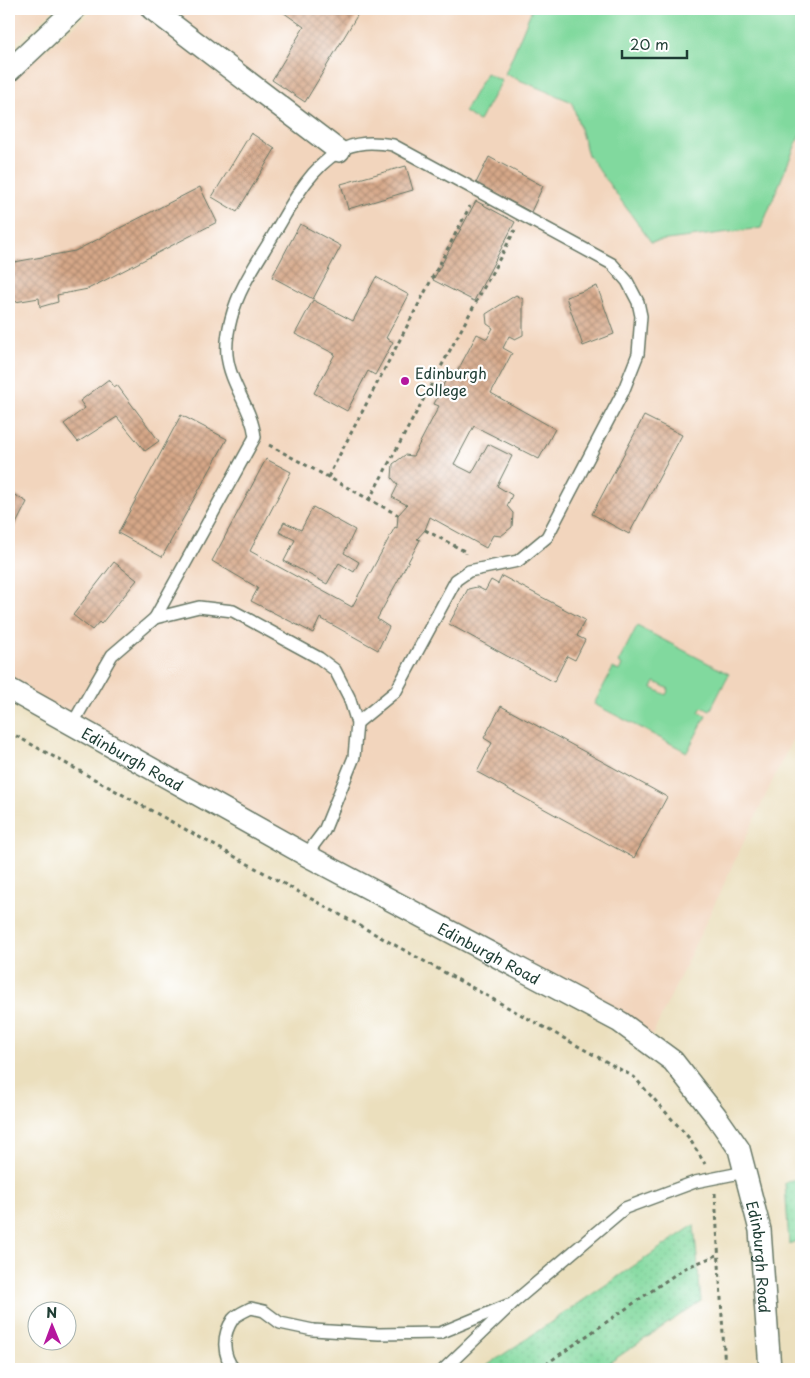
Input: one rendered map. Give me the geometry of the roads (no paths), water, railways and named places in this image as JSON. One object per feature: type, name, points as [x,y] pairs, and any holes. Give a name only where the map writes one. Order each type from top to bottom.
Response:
[{"type":"street","points":[[9,71],[75,9]]},
{"type":"street","points":[[152,9],[339,151]]},
{"type":"street","name":"Edinburgh Road","points":[[9,689],[73,723],[306,855],[620,1022],[673,1061],[739,1149],[760,1230],[770,1369]]},
{"type":"lane","points":[[73,723],[112,655],[155,618],[255,438],[254,424],[236,387],[227,355],[230,324],[243,286],[300,190],[318,168],[339,151],[357,144],[372,142],[394,145],[612,264],[628,281],[638,302],[641,316],[641,342],[623,392],[547,537],[518,561],[469,571],[456,580],[396,691],[357,723]]},
{"type":"lane","points":[[155,618],[199,607],[233,611],[319,658],[335,670],[349,697],[357,723],[354,757],[324,831],[306,855]]},
{"type":"lane","points":[[444,1369],[514,1302],[625,1208],[695,1182],[745,1172]]},
{"type":"lane","points":[[234,1369],[229,1363],[224,1342],[233,1318],[250,1308],[264,1311],[280,1323],[313,1330],[379,1334],[440,1333],[514,1302]]},
{"type":"place","name":"Edinburgh College","points":[[405,381]]}]
